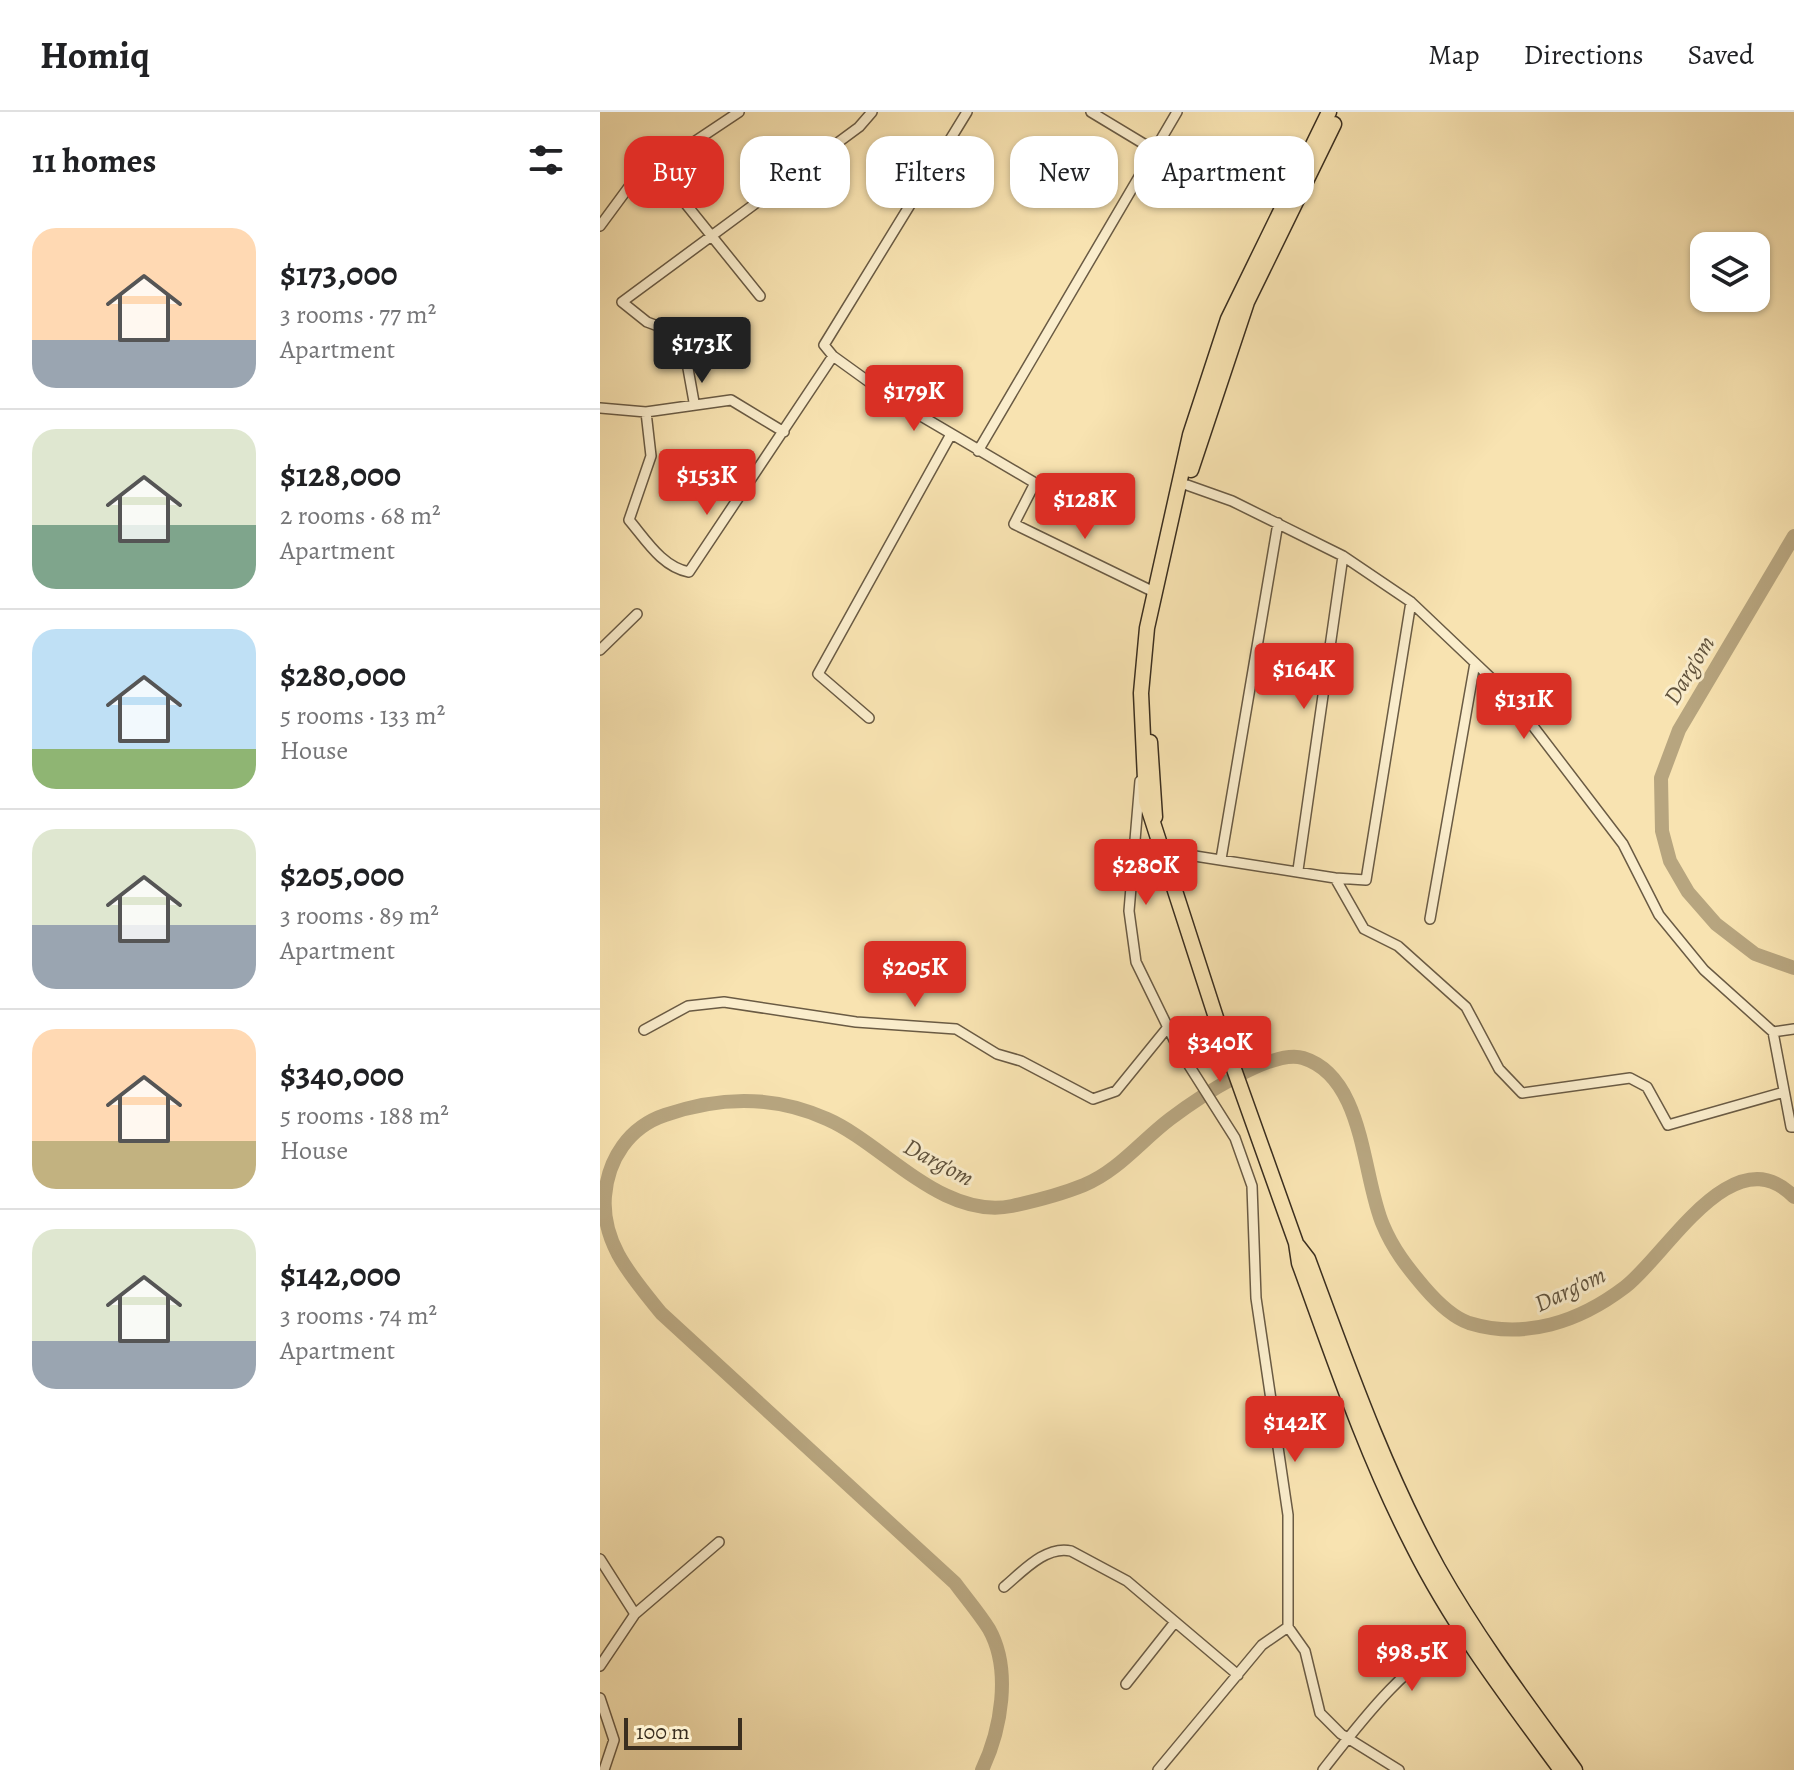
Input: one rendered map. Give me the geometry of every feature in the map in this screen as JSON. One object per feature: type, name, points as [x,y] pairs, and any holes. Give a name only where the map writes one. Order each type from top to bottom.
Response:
[{"type":"main road","points":[[1329,112],[1242,300],[1190,435],[1154,592],[1141,693],[1141,762],[1146,801],[1155,821],[1220,1030],[1296,1243],[1299,1263],[1374,1466],[1413,1547],[1464,1634],[1561,1770]]},
{"type":"main road","points":[[1155,821],[1149,720],[1154,640],[1160,590],[1187,485],[1242,300],[1339,112]]},
{"type":"main road","points":[[1296,1243],[1308,1259],[1389,1468],[1438,1568],[1481,1639],[1575,1770]]},
{"type":"street","points":[[699,136],[728,115],[739,112]]},
{"type":"street","points":[[694,402],[682,335],[647,322],[622,302],[859,127],[872,112]]},
{"type":"street","points":[[967,112],[824,345],[833,356],[950,436],[1035,483],[1014,524],[1154,592]]},
{"type":"street","points":[[1091,112],[1134,138]]},
{"type":"street","points":[[1162,136],[1177,112]]},
{"type":"street","points":[[978,451],[1134,184]]},
{"type":"street","points":[[600,226],[624,191]]},
{"type":"street","points":[[688,208],[760,296]]},
{"type":"street","points":[[646,412],[651,456],[629,520],[658,556],[689,572],[833,356]]},
{"type":"street","points":[[600,408],[646,412],[694,402],[731,400],[742,403],[784,432]]},
{"type":"street","points":[[869,718],[818,674],[950,436]]},
{"type":"street","points":[[1187,485],[1278,523],[1343,556],[1411,602],[1510,696],[1623,844],[1659,915],[1704,970],[1773,1032],[1791,1127],[1794,1127]]},
{"type":"street","points":[[1221,859],[1278,523]]},
{"type":"street","points":[[1298,870],[1343,556]]},
{"type":"street","points":[[1163,851],[1335,878],[1366,880],[1411,602]]},
{"type":"street","points":[[600,650],[637,614]]},
{"type":"street","points":[[1430,919],[1475,663]]},
{"type":"street","points":[[1141,762],[1129,911],[1132,939],[1136,962],[1178,1048],[1235,1138],[1246,1163],[1254,1204],[1256,1298],[1288,1515],[1288,1627],[1305,1651],[1320,1713],[1341,1734],[1399,1770]]},
{"type":"street","points":[[1335,878],[1364,929],[1398,946],[1466,1007],[1499,1069],[1522,1093],[1630,1078],[1647,1087],[1668,1125],[1784,1092]]},
{"type":"street","points":[[644,1030],[688,1006],[724,1002],[856,1022],[956,1029],[997,1054],[1021,1061],[1093,1099],[1105,1098],[1116,1091],[1168,1027]]},
{"type":"street","points":[[1773,1032],[1794,1029]]},
{"type":"street","points":[[600,1666],[635,1614],[719,1542]]},
{"type":"street","points":[[1004,1587],[1039,1559],[1062,1549],[1127,1581],[1238,1675]]},
{"type":"street","points":[[600,1559],[635,1614]]},
{"type":"street","points":[[1126,1684],[1175,1622]]},
{"type":"street","points":[[1158,1770],[1262,1645],[1288,1627]]},
{"type":"street","points":[[1323,1770],[1413,1666],[1437,1647],[1464,1634]]},
{"type":"street","points":[[600,1698],[614,1740],[604,1770]]},
{"type":"waterway","name":"Darg'om","points":[[1794,536],[1679,730],[1661,778],[1662,831],[1670,861],[1688,892],[1716,924],[1755,954],[1794,968]]},
{"type":"waterway","name":"Darg'om","points":[[982,1770],[999,1719],[1002,1681],[996,1645],[981,1617],[955,1583],[661,1313],[621,1259],[608,1230],[605,1213],[607,1182],[623,1146],[652,1120],[706,1104],[747,1101],[787,1106],[807,1111],[848,1130],[915,1177],[962,1202],[986,1207],[1012,1206],[1039,1200],[1096,1179],[1119,1164],[1170,1119],[1215,1089],[1273,1061],[1303,1058],[1323,1069],[1339,1085],[1350,1107],[1383,1225],[1406,1265],[1434,1298],[1456,1317],[1490,1328],[1531,1328],[1589,1310],[1642,1272],[1702,1207],[1725,1190],[1748,1180],[1771,1182],[1794,1197]]}]
